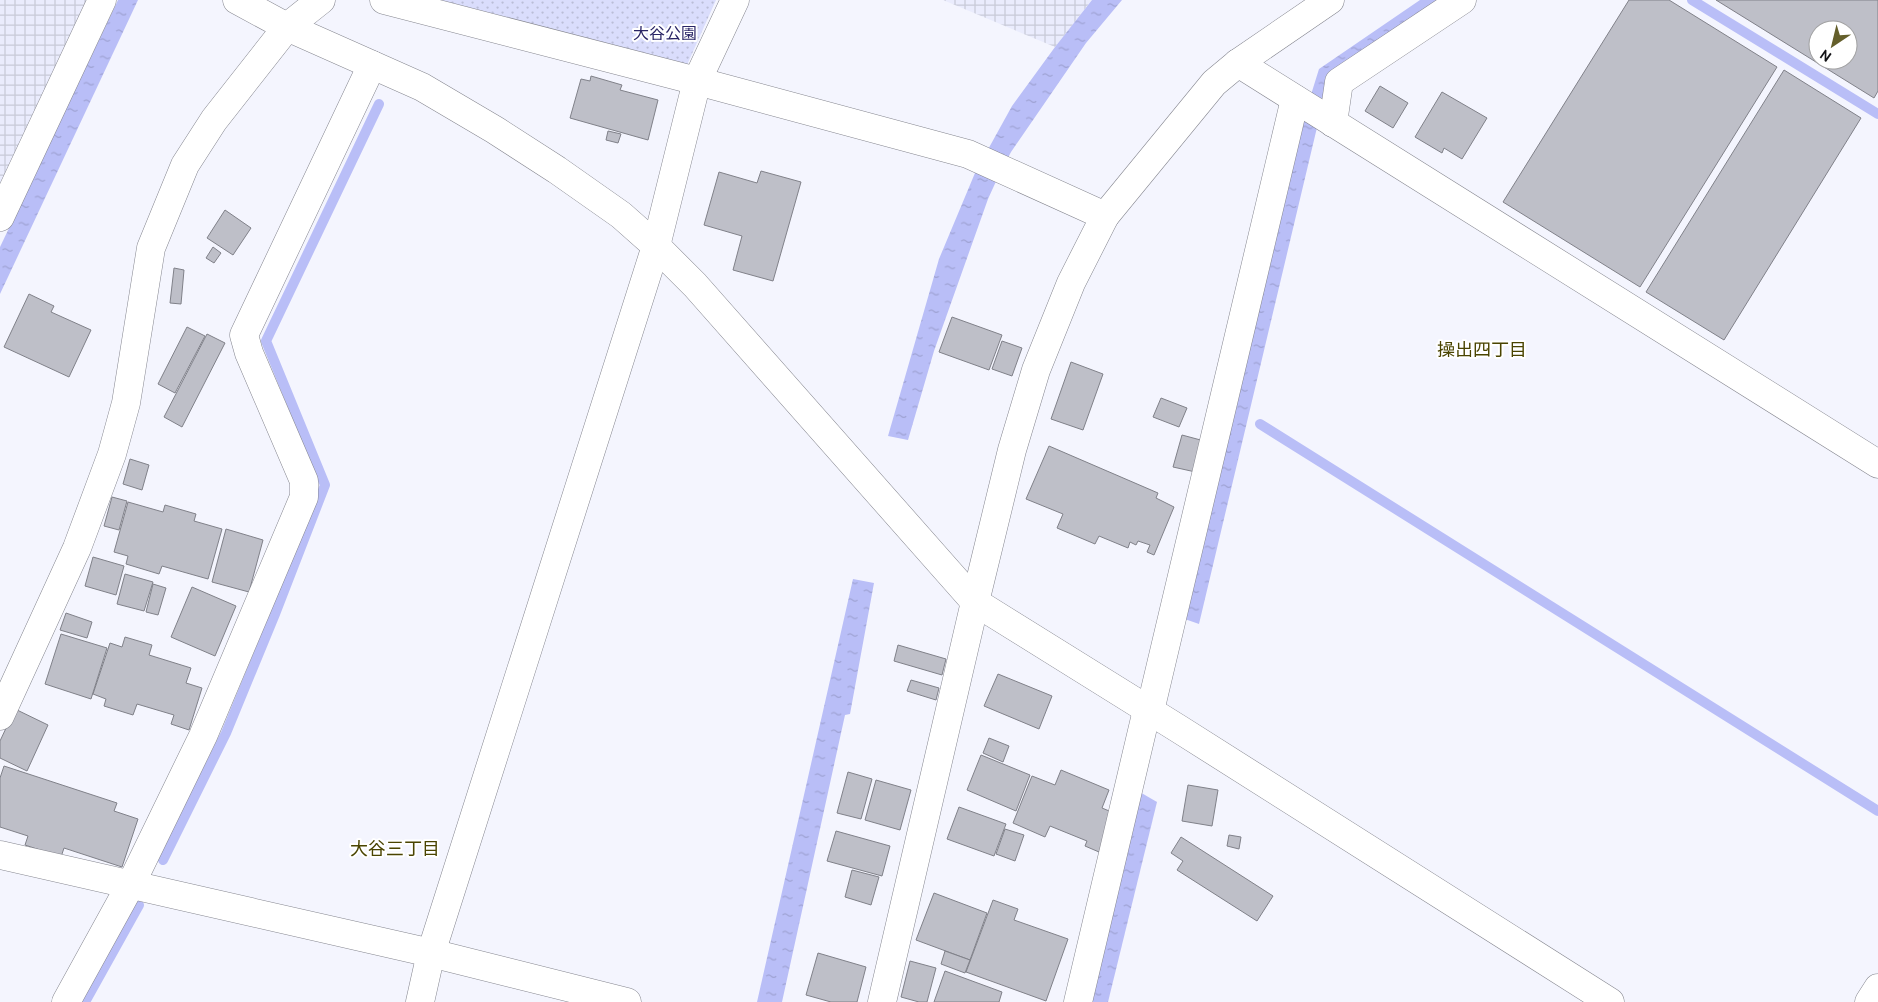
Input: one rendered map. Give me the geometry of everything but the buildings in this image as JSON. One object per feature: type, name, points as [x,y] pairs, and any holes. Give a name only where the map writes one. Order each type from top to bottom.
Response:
[{"type":"street","points":[[0,217],[102,0]]},
{"type":"street","points":[[237,0],[287,26],[422,87],[496,130],[557,170],[621,216],[656,246],[695,285],[975,602],[1610,1002]]},
{"type":"street","points":[[0,716],[77,548],[112,454],[126,402],[151,248],[185,165],[214,120],[287,26],[321,0]]},
{"type":"street","points":[[384,0],[968,154],[1105,216]]},
{"type":"street","points":[[420,1002],[431,953],[656,246],[697,81],[735,0]]},
{"type":"street","points":[[882,1002],[1012,450],[1036,370],[1071,283],[1105,216],[1214,83],[1238,63],[1330,0]]},
{"type":"street","points":[[1333,123],[1339,82],[1462,0]]},
{"type":"street","points":[[1238,63],[1878,464]]},
{"type":"street","points":[[66,1002],[131,884],[203,736],[304,497],[304,482],[249,353],[244,335],[372,65]]},
{"type":"street","points":[[1078,1002],[1296,99]]},
{"type":"street","points":[[0,855],[431,953],[627,1002]]},
{"type":"street","points":[[1869,1002],[1878,988]]},
{"type":"shaded area","points":[[0,0],[89,0],[0,188]]},
{"type":"shaded area","points":[[943,0],[1092,0],[1055,47]]},
{"type":"green space","name":"大谷公園","points":[[421,0],[716,0],[687,65]]},
{"type":"water","points":[[118,0],[138,0],[0,294],[0,247]]},
{"type":"water","points":[[1092,0],[1122,0],[1086,43],[1011,152],[988,199],[934,351],[908,440],[888,436],[939,259],[975,173],[1012,106]]},
{"type":"water","points":[[1420,0],[1443,0],[1329,77],[1199,624],[1179,617],[1300,130],[1319,69]]},
{"type":"water","points":[[853,579],[874,583],[850,714],[845,715],[782,1002],[757,1002]]},
{"type":"water","points":[[1138,791],[1157,802],[1108,1002],[1087,1002]]},
{"type":"waterway","points":[[1692,0],[1878,114]]},
{"type":"waterway","points":[[163,860],[226,733],[325,485],[266,341],[379,104]]},
{"type":"waterway","points":[[1260,424],[1878,811]]},
{"type":"waterway","points":[[85,1002],[139,905]]},
{"type":"district","name":"操出四丁目","points":[[1482,350]]},
{"type":"district","name":"大谷三丁目","points":[[395,849]]}]
